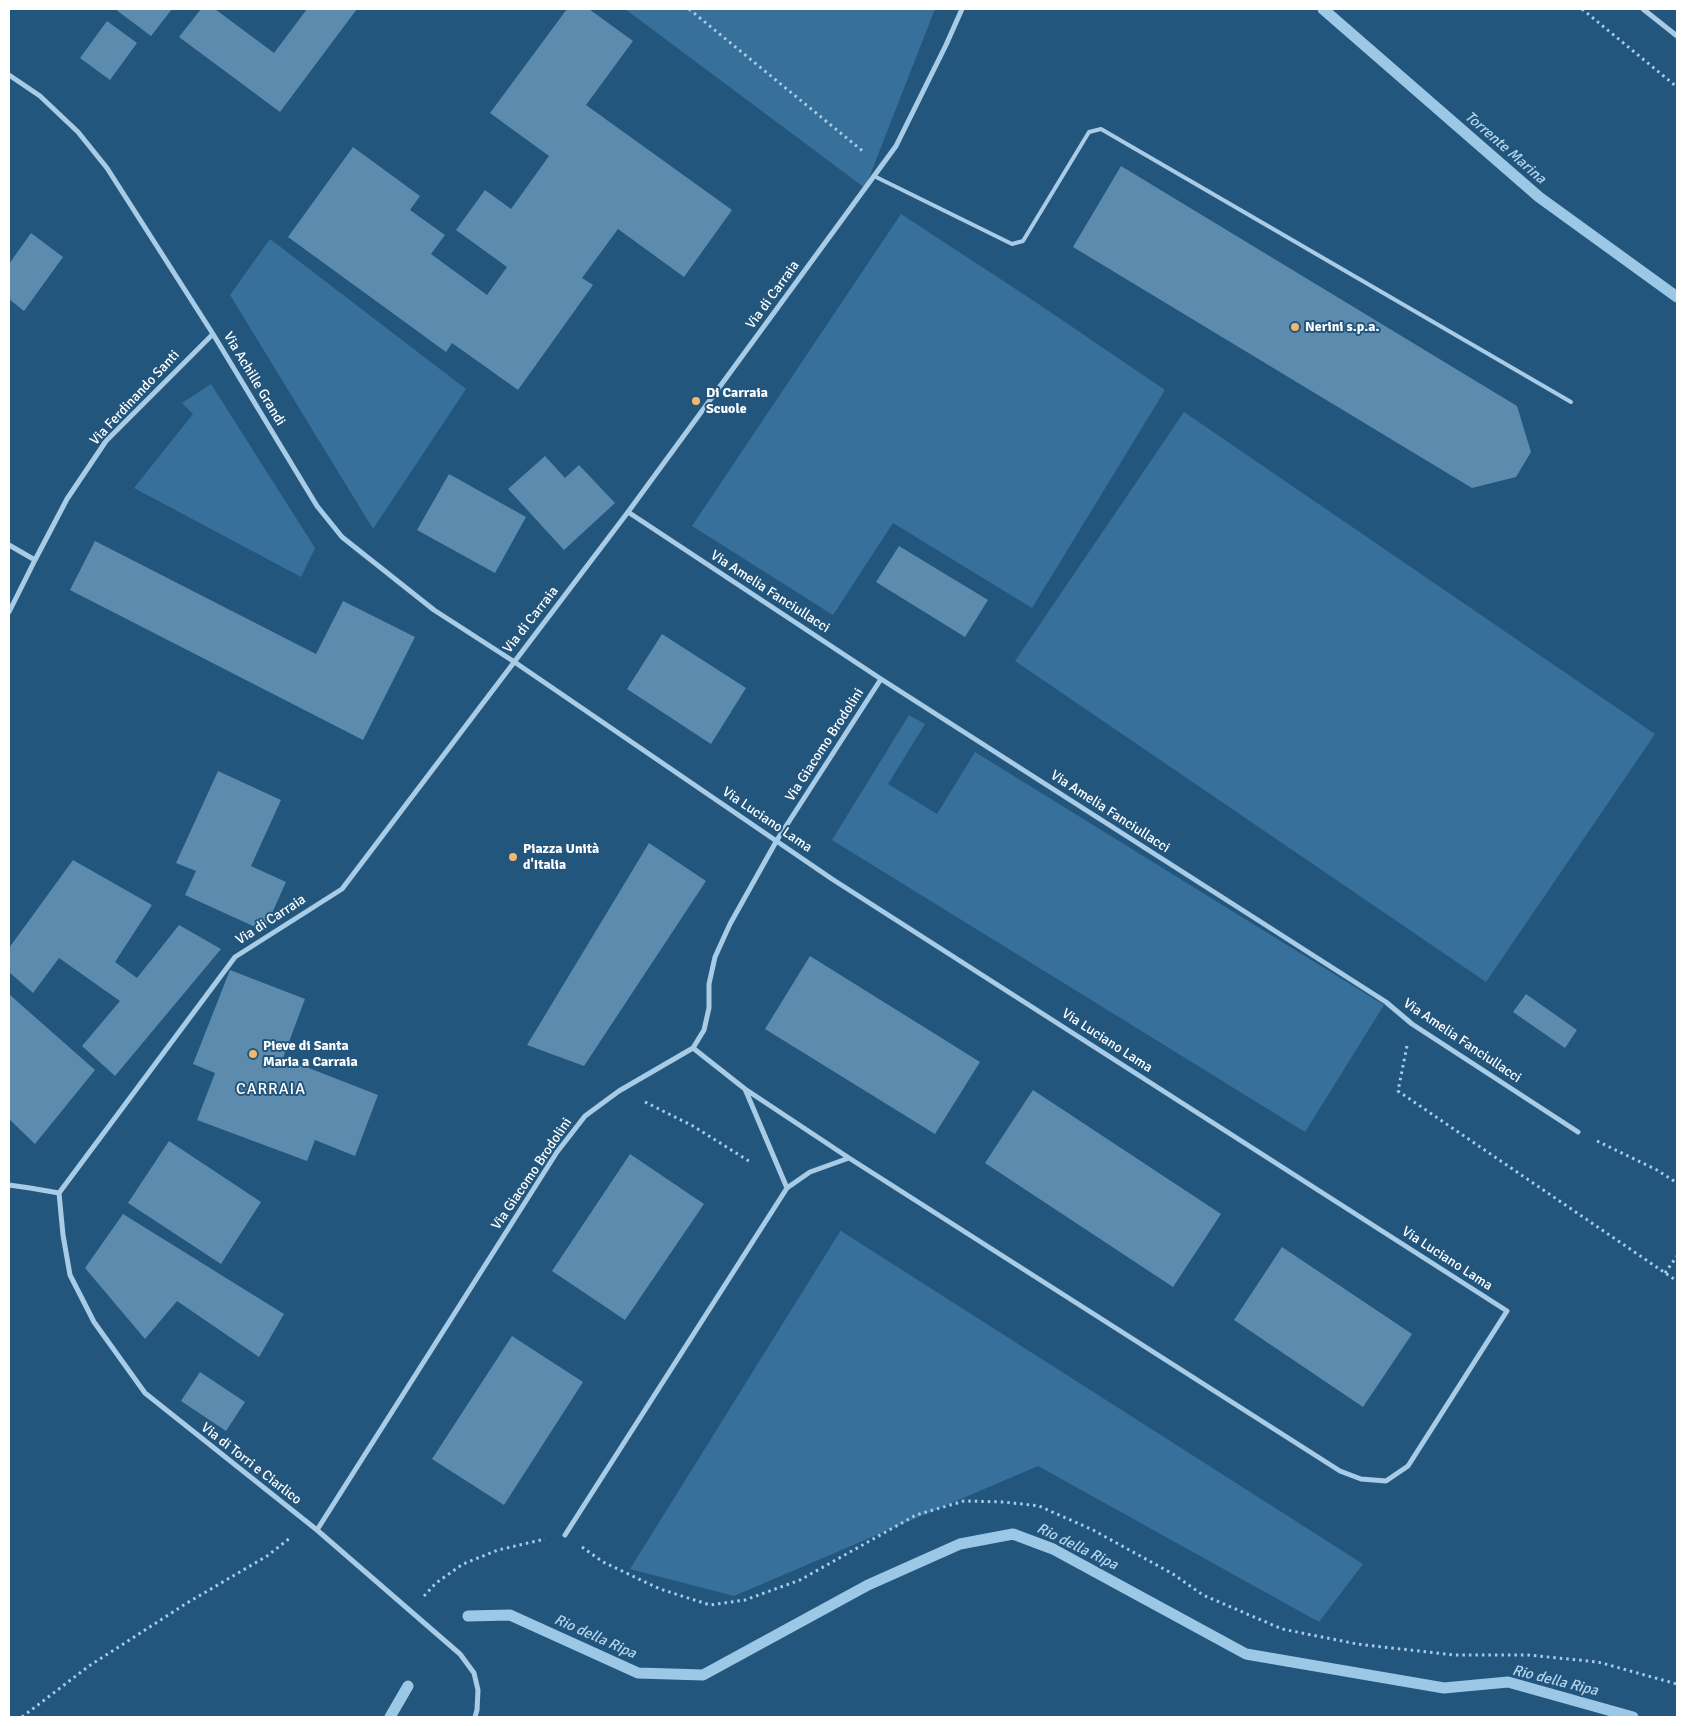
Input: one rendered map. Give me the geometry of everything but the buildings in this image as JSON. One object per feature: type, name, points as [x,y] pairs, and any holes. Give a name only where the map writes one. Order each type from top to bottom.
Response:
[{"type":"street","name":"Via di Carraia","points":[[59,1193],[235,957],[342,889],[513,661],[628,512],[896,146],[962,9]]},
{"type":"street","points":[[1643,9],[1677,36]]},
{"type":"street","name":"Via Achille Grandi","points":[[9,75],[40,96],[78,132],[107,168],[213,334],[317,506],[342,538],[434,610],[513,661]]},
{"type":"street","name":"Via Ferdinando Santi","points":[[9,612],[67,499],[106,441],[213,334]]},
{"type":"street","name":"Via Amelia Fanciullacci","points":[[628,512],[881,679],[1386,1002],[1412,1024],[1578,1132]]},
{"type":"street","points":[[9,545],[35,560]]},
{"type":"street","name":"Via Luciano Lama","points":[[513,661],[832,879],[1507,1311],[1408,1466],[1386,1481],[1361,1479],[1340,1471],[849,1158],[745,1089],[693,1048]]},
{"type":"street","name":"Via Giacomo Brodolini","points":[[317,1530],[557,1152],[585,1116],[619,1090],[693,1048],[704,1030],[709,1008],[709,984],[715,957],[730,924],[777,840],[881,679]]},
{"type":"street","points":[[745,1089],[788,1188]]},
{"type":"street","points":[[565,1535],[788,1188],[810,1172],[849,1158]]},
{"type":"street","points":[[9,1186],[59,1193]]},
{"type":"street","name":"Via di Torri e Ciarlico","points":[[59,1193],[63,1235],[70,1275],[94,1322],[145,1394],[317,1530],[460,1654],[474,1673],[478,1690],[475,1717]]},
{"type":"lane","points":[[874,176],[1012,244],[1023,241],[1088,132],[1101,129],[1571,402]]},
{"type":"path","points":[[689,9],[881,166]]},
{"type":"path","points":[[1582,9],[1677,87]]},
{"type":"path","points":[[1412,1024],[1398,1092],[1677,1281]]},
{"type":"path","points":[[619,1090],[656,1106],[693,1126],[788,1188]]},
{"type":"path","points":[[1578,1132],[1657,1170],[1677,1183]]},
{"type":"path","points":[[1665,1273],[1677,1256]]},
{"type":"path","points":[[410,1611],[436,1583],[463,1564],[498,1550],[565,1535],[603,1562],[660,1589],[710,1605],[745,1600],[800,1580],[916,1515],[964,1501],[1004,1502],[1039,1506],[1101,1534],[1173,1574],[1203,1594],[1282,1629],[1356,1644],[1454,1655],[1528,1655],[1598,1662],[1677,1684]]},
{"type":"path","points":[[22,1717],[90,1666],[187,1603],[266,1556],[309,1524]]},
{"type":"shaded area","points":[[625,9],[935,9],[865,188]]},
{"type":"shaded area","points":[[901,214],[1165,390],[1032,608],[893,523],[833,615],[692,526]]},
{"type":"shaded area","points":[[270,239],[466,389],[373,529],[230,295]]},
{"type":"shaded area","points":[[211,384],[315,548],[301,577],[134,488],[193,414],[182,403]]},
{"type":"shaded area","points":[[1184,412],[1655,734],[1486,982],[1015,661]]},
{"type":"shaded area","points":[[909,715],[925,724],[888,784],[937,814],[975,752],[1384,1005],[1305,1132],[832,840]]},
{"type":"shaded area","points":[[841,1230],[1363,1564],[1319,1622],[1038,1466],[734,1596],[630,1569]]},
{"type":"waterway","name":"Torrente Marina","points":[[1323,9],[1539,197],[1677,297]]},
{"type":"waterway","name":"Rio della Ripa","points":[[468,1616],[510,1615],[638,1673],[703,1675],[868,1585],[960,1544],[1013,1534],[1053,1549],[1246,1654],[1444,1688],[1508,1682],[1633,1717]]},
{"type":"waterway","name":"Rio della Ripa","points":[[390,1717],[408,1686]]},
{"type":"place","name":"Nerini s.p.a.","points":[[1295,327]]},
{"type":"place","name":"Di Carraia Scuole","points":[[696,401]]},
{"type":"place","name":"Piazza Unità d'Italia","points":[[513,857]]},
{"type":"place","name":"Pieve di Santa Maria a Carraia","points":[[253,1054]]},
{"type":"district","name":"CARRAIA","points":[[271,1090]]}]
